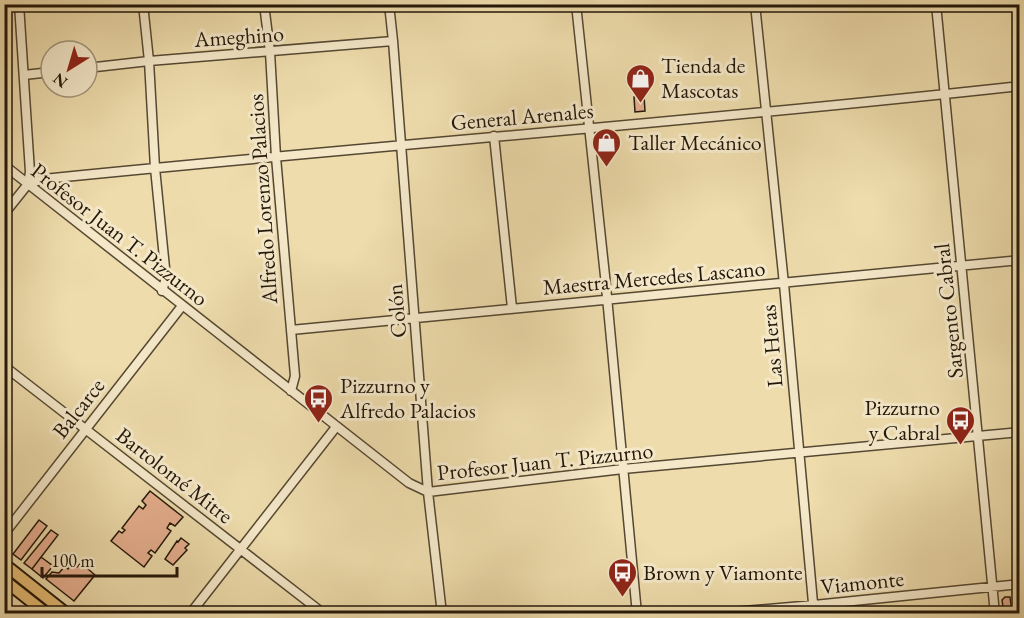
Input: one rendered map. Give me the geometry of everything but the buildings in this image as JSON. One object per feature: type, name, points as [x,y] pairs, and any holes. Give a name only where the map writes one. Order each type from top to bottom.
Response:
[{"type":"main road","points":[[4,564],[67,614]]},
{"type":"main road","points":[[4,580],[47,614]]},
{"type":"street","points":[[4,214],[28,184],[30,172],[19,4]]},
{"type":"street","points":[[142,4],[149,61],[155,168],[166,278],[162,291]]},
{"type":"street","name":"Alfredo Lorenzo Palacios","points":[[264,4],[270,52],[276,157],[295,376],[291,391]]},
{"type":"street","name":"Colón","points":[[388,4],[393,41],[428,492],[442,614]]},
{"type":"street","points":[[576,4],[637,614]]},
{"type":"street","name":"Las Heras","points":[[755,4],[814,609]]},
{"type":"street","name":"Sargento Cabral","points":[[936,4],[995,614]]},
{"type":"street","name":"Ameghino","points":[[99,67],[393,41]]},
{"type":"street","points":[[24,75],[39,73]]},
{"type":"street","name":"General Arenales","points":[[28,184],[44,179],[155,168],[766,112],[1020,86]]},
{"type":"street","points":[[494,136],[512,308]]},
{"type":"street","name":"Profesor Juan T. Pizzurno","points":[[4,165],[336,427],[409,483],[428,492],[623,469],[1020,432]]},
{"type":"street","name":"Maestra Mercedes Lascano","points":[[291,330],[1020,260]]},
{"type":"street","name":"Balcarce","points":[[4,534],[182,306]]},
{"type":"street","name":"Bartolomé Mitre","points":[[4,366],[86,427],[324,614]]},
{"type":"street","points":[[190,614],[336,427]]},
{"type":"street","name":"Viamonte","points":[[708,614],[814,609],[1020,584]]},
{"type":"railway","points":[[4,604],[17,614]]},
{"type":"place","name":"Tienda de Mascotas","points":[[640,104]]},
{"type":"place","name":"Taller Mecánico","points":[[607,168]]},
{"type":"place","name":"Pizzurno y Alfredo Palacios","points":[[319,424]]},
{"type":"place","name":"Pizzurno y Cabral","points":[[961,446]]},
{"type":"place","name":"Brown y Viamonte","points":[[622,598]]}]
